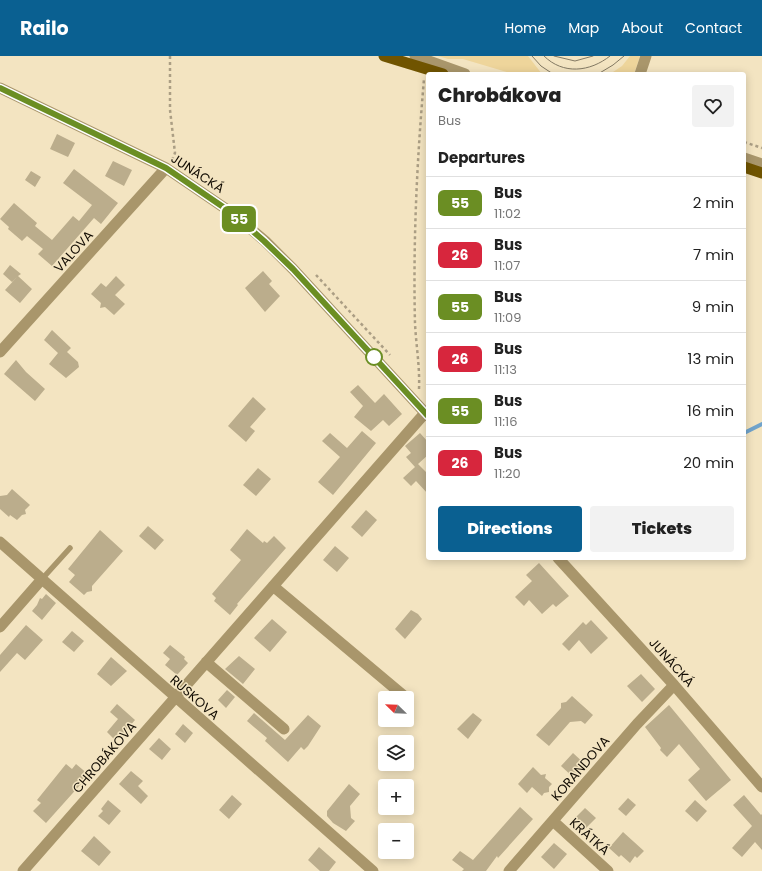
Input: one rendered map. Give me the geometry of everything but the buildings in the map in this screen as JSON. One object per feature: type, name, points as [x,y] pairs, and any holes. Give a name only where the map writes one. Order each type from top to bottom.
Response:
[{"type":"main road","points":[[384,56],[437,72]]},
{"type":"main road","points":[[746,168],[762,173]]},
{"type":"street","points":[[415,56],[459,72]]},
{"type":"street","points":[[641,72],[646,56]]},
{"type":"street","name":"JUNÁCKÁ","points":[[0,88],[166,168],[232,213],[293,269],[426,415]]},
{"type":"street","points":[[746,159],[762,164]]},
{"type":"street","name":"VALOVA","points":[[0,352],[166,168]]},
{"type":"street","name":"CHROBÁKOVA","points":[[23,871],[206,662],[426,415]]},
{"type":"street","name":"RUSKOVA","points":[[0,542],[175,698],[373,871]]},
{"type":"street","name":"JUNÁCKÁ","points":[[560,560],[674,685],[762,787]]},
{"type":"street","points":[[0,627],[42,579]]},
{"type":"street","points":[[274,586],[398,691]]},
{"type":"street","points":[[206,662],[284,729]]},
{"type":"street","name":"KORANDOVA","points":[[509,871],[637,724],[674,685]]},
{"type":"street","name":"KRÁTKÁ","points":[[553,821],[608,871]]},
{"type":"lane","points":[[42,579],[70,548]]},
{"type":"path","points":[[166,168],[175,153],[170,110],[170,56]]},
{"type":"path","points":[[411,398],[419,390],[420,385],[415,324],[416,216],[424,76],[427,69]]},
{"type":"path","points":[[746,143],[762,148]]},
{"type":"shaded area","points":[[438,56],[528,56],[540,72],[506,72],[463,59],[448,59]]},
{"type":"shaded area","points":[[630,56],[640,56],[635,72],[613,72],[622,66]]},
{"type":"waterway","points":[[746,432],[762,424]]},
{"type":"tram line","points":[[532,56],[541,66],[550,72]]},
{"type":"tram line","points":[[544,56],[551,62],[568,69],[585,68],[610,56]]},
{"type":"tram line","points":[[554,56],[575,61],[593,56]]},
{"type":"tram line","points":[[601,72],[624,56]]},
{"type":"bus line","name":"55","points":[[0,88],[54,112],[166,168],[232,213],[293,269],[426,414]]}]
